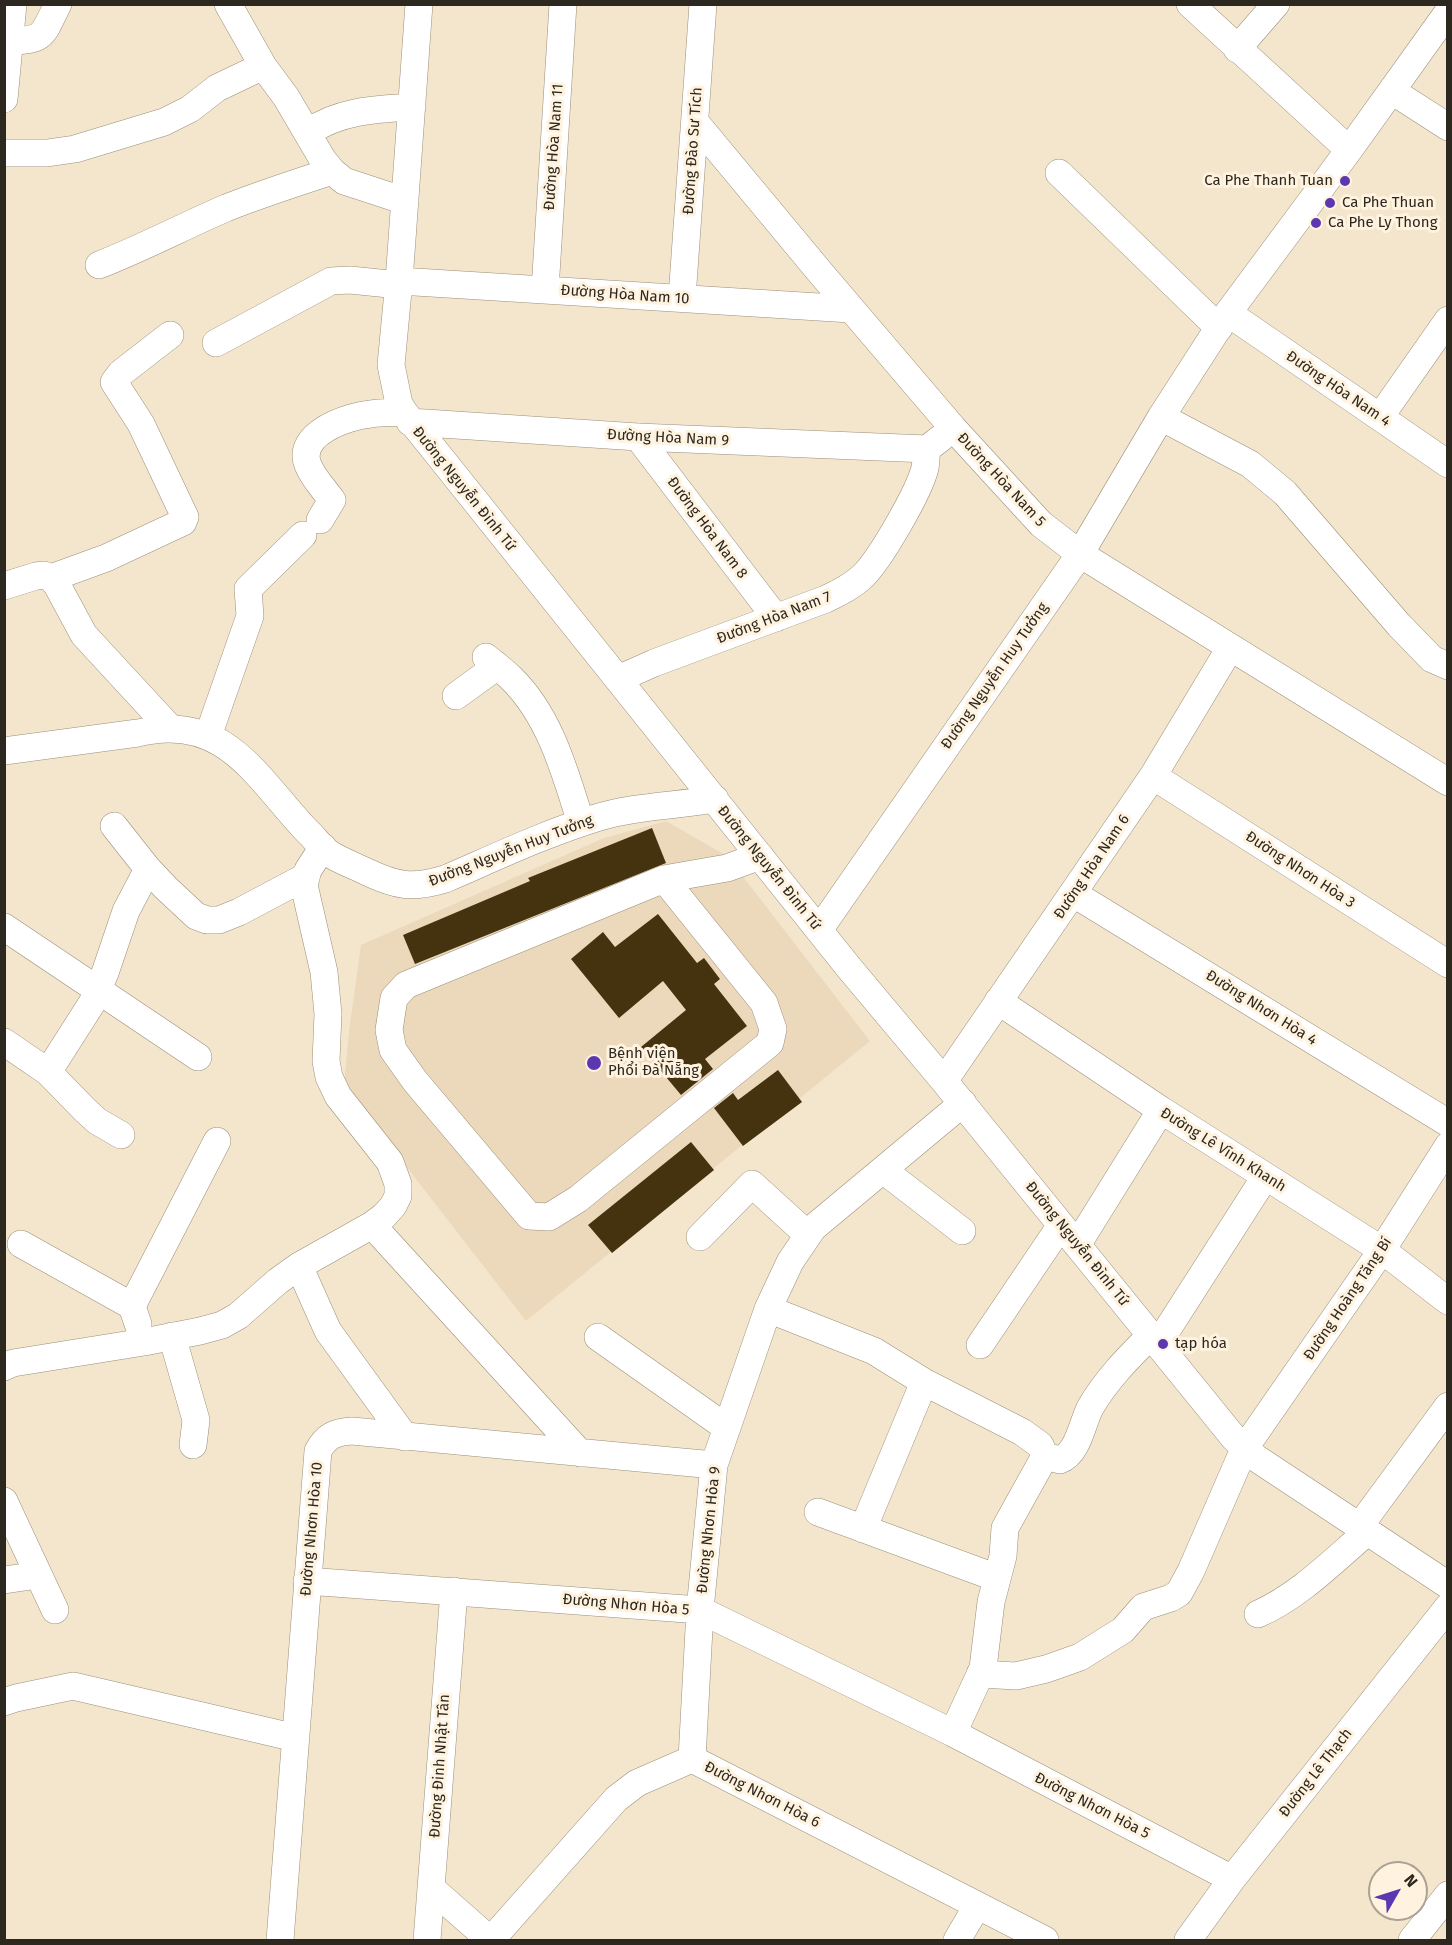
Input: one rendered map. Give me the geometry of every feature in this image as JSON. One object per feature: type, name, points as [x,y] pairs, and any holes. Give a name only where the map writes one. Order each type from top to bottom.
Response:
[{"type":"street","points":[[5,96],[13,4]]},
{"type":"street","points":[[9,41],[38,38],[58,4]]},
{"type":"street","points":[[228,4],[263,66],[286,97],[332,171],[344,181],[405,201]]},
{"type":"street","name":"Đường Nguyễn Đình Tứ","points":[[418,4],[399,283],[391,365],[399,404],[407,417],[819,930],[963,1103],[1244,1449],[1448,1585]]},
{"type":"street","name":"Đường Hòa Nam 11","points":[[545,290],[563,4]]},
{"type":"street","name":"Đường Đào Sư Tích","points":[[682,298],[703,4]]},
{"type":"street","points":[[1190,4],[1349,150]]},
{"type":"street","points":[[1238,49],[1276,4]]},
{"type":"street","name":"Đường Nguyễn Huy Tưởng","points":[[819,930],[1080,554],[1161,417],[1223,321],[1448,12]]},
{"type":"street","points":[[4,153],[47,153],[75,149],[164,122],[190,109],[217,88],[263,66]]},
{"type":"street","points":[[1392,91],[1448,127]]},
{"type":"street","points":[[307,133],[328,120],[348,114],[412,107]]},
{"type":"street","name":"Đường Hòa Nam 5","points":[[696,123],[953,428],[1041,524],[1080,554],[1448,782]]},
{"type":"street","points":[[99,265],[131,254],[227,208],[332,171]]},
{"type":"street","name":"Đường Hòa Nam 4","points":[[1059,173],[1223,321],[1380,417],[1448,464]]},
{"type":"street","name":"Đường Hòa Nam 10","points":[[216,343],[331,280],[545,290],[851,309]]},
{"type":"street","points":[[1380,417],[1448,320]]},
{"type":"street","points":[[51,578],[106,558],[183,522],[185,517],[182,509],[141,424],[114,382],[121,373],[170,335]]},
{"type":"street","name":"Đường Hòa Nam 9","points":[[208,736],[250,616],[248,589],[311,527],[332,500],[307,465],[306,457],[310,442],[327,428],[341,422],[369,414],[638,437],[927,449]]},
{"type":"street","points":[[1161,417],[1250,464],[1285,493],[1399,625],[1432,659],[1448,666]]},
{"type":"street","points":[[927,449],[953,428]]},
{"type":"street","name":"Đường Hòa Nam 8","points":[[638,437],[776,618]]},
{"type":"street","name":"Đường Hòa Nam 7","points":[[618,679],[654,663],[826,599],[850,586],[870,568],[892,534],[917,487],[924,469],[927,449]]},
{"type":"street","points":[[4,586],[36,576],[44,575],[51,578],[84,635],[170,728]]},
{"type":"street","name":"Đường Hòa Nam 6","points":[[944,1081],[1153,776],[1230,648]]},
{"type":"street","points":[[456,696],[489,672],[490,661],[511,678],[536,709],[561,759],[581,823]]},
{"type":"street","name":"Đường Nguyễn Huy Tưởng","points":[[4,751],[170,728],[208,736],[237,754],[253,768],[322,847],[338,858],[395,884],[408,886],[426,885],[581,823],[627,811],[715,799]]},
{"type":"street","name":"Đường Nhơn Hòa 3","points":[[1153,776],[1448,964]]},
{"type":"street","points":[[114,826],[148,869],[187,909],[207,920],[219,920],[239,912],[305,877]]},
{"type":"street","points":[[4,1367],[14,1363],[200,1331],[231,1320],[299,1266],[372,1225],[393,1206],[398,1196],[398,1184],[390,1162],[338,1096],[329,1077],[326,1061],[328,1014],[324,972],[304,885],[305,877],[322,847]]},
{"type":"street","points":[[664,879],[764,1003],[773,1029],[770,1043],[578,1199],[549,1217],[529,1216],[415,1081],[393,1050],[389,1030],[394,998],[406,985],[664,879],[727,868],[760,856]]},
{"type":"street","points":[[48,1072],[92,1003],[126,911],[148,869]]},
{"type":"street","name":"Đường Nhơn Hòa 4","points":[[1074,894],[1448,1123]]},
{"type":"street","points":[[4,927],[198,1057]]},
{"type":"street","name":"Đường Lê Vĩnh Khanh","points":[[998,1001],[1161,1110],[1382,1250],[1448,1301]]},
{"type":"street","points":[[4,1042],[48,1072],[91,1115],[121,1135]]},
{"type":"street","name":"Đường Nhơn Hòa 9","points":[[692,1759],[700,1610],[714,1465],[768,1309],[790,1262],[813,1228],[963,1103]]},
{"type":"street","points":[[980,1345],[1069,1235],[1161,1110]]},
{"type":"street","points":[[132,1306],[217,1141]]},
{"type":"street","name":"Đường Hoàng Tăng Bí","points":[[980,1674],[1023,1675],[1046,1670],[1080,1657],[1123,1630],[1143,1607],[1179,1593],[1244,1449],[1382,1250],[1448,1146]]},
{"type":"street","points":[[883,1170],[962,1231]]},
{"type":"street","points":[[768,1309],[874,1351],[924,1383],[1022,1432],[1040,1445],[1046,1456],[1060,1460],[1068,1456],[1098,1396],[1122,1363],[1154,1340],[1265,1177]]},
{"type":"street","points":[[700,1237],[752,1184],[808,1235]]},
{"type":"street","points":[[372,1225],[580,1453]]},
{"type":"street","points":[[21,1244],[132,1306],[144,1342]]},
{"type":"street","points":[[299,1266],[328,1331],[405,1437]]},
{"type":"street","points":[[172,1336],[195,1420],[193,1445]]},
{"type":"street","points":[[598,1337],[727,1428]]},
{"type":"street","points":[[863,1529],[924,1383]]},
{"type":"street","points":[[1258,1614],[1277,1606],[1303,1586],[1363,1529],[1448,1406]]},
{"type":"street","name":"Đường Nhơn Hòa 10","points":[[280,1941],[318,1451],[323,1442],[330,1435],[341,1431],[714,1465]]},
{"type":"street","points":[[953,1733],[983,1668],[991,1602],[1003,1556],[1005,1528],[1046,1456]]},
{"type":"street","points":[[4,1501],[55,1610]]},
{"type":"street","points":[[818,1512],[997,1578]]},
{"type":"street","points":[[4,1580],[38,1575]]},
{"type":"street","name":"Đường Nhơn Hòa 5","points":[[308,1581],[700,1610],[953,1733],[1232,1879]]},
{"type":"street","name":"Đường Đinh Nhật Tân","points":[[427,1941],[454,1591]]},
{"type":"street","name":"Đường Lê Thạch","points":[[1188,1941],[1232,1879],[1448,1607]]},
{"type":"street","points":[[4,1702],[73,1686],[296,1738]]},
{"type":"street","name":"Đường Nhơn Hòa 6","points":[[490,1941],[616,1798],[637,1783],[692,1759],[1045,1941]]},
{"type":"street","points":[[431,1888],[490,1941]]},
{"type":"street","points":[[1412,1941],[1448,1895]]},
{"type":"street","points":[[957,1941],[977,1906]]},
{"type":"shaded area","name":"Bệnh viện Phổi Đà Nẵng","points":[[666,821],[727,856],[870,1041],[526,1321],[344,1086],[361,945],[604,838]]},
{"type":"building","points":[[652,828],[666,863],[415,964],[403,935],[530,881],[528,878]]},
{"type":"building","points":[[658,914],[697,963],[704,958],[720,979],[714,984],[747,1026],[705,1059],[713,1069],[681,1095],[641,1047],[686,1010],[663,981],[619,1018],[571,959],[603,932],[615,947]]},
{"type":"building","points":[[778,1070],[802,1102],[743,1146],[714,1108],[733,1093],[738,1100]]},
{"type":"building","points":[[691,1142],[714,1170],[612,1253],[588,1225]]},
{"type":"place","name":"Ca Phe Thanh Tuan","points":[[1345,181]]},
{"type":"place","name":"Ca Phe Thuan","points":[[1330,203]]},
{"type":"place","name":"Ca Phe Ly Thong","points":[[1316,223]]},
{"type":"place","name":"Bệnh viện Phổi Đà Nẵng","points":[[594,1063]]},
{"type":"place","name":"tạp hóa","points":[[1163,1344]]}]
